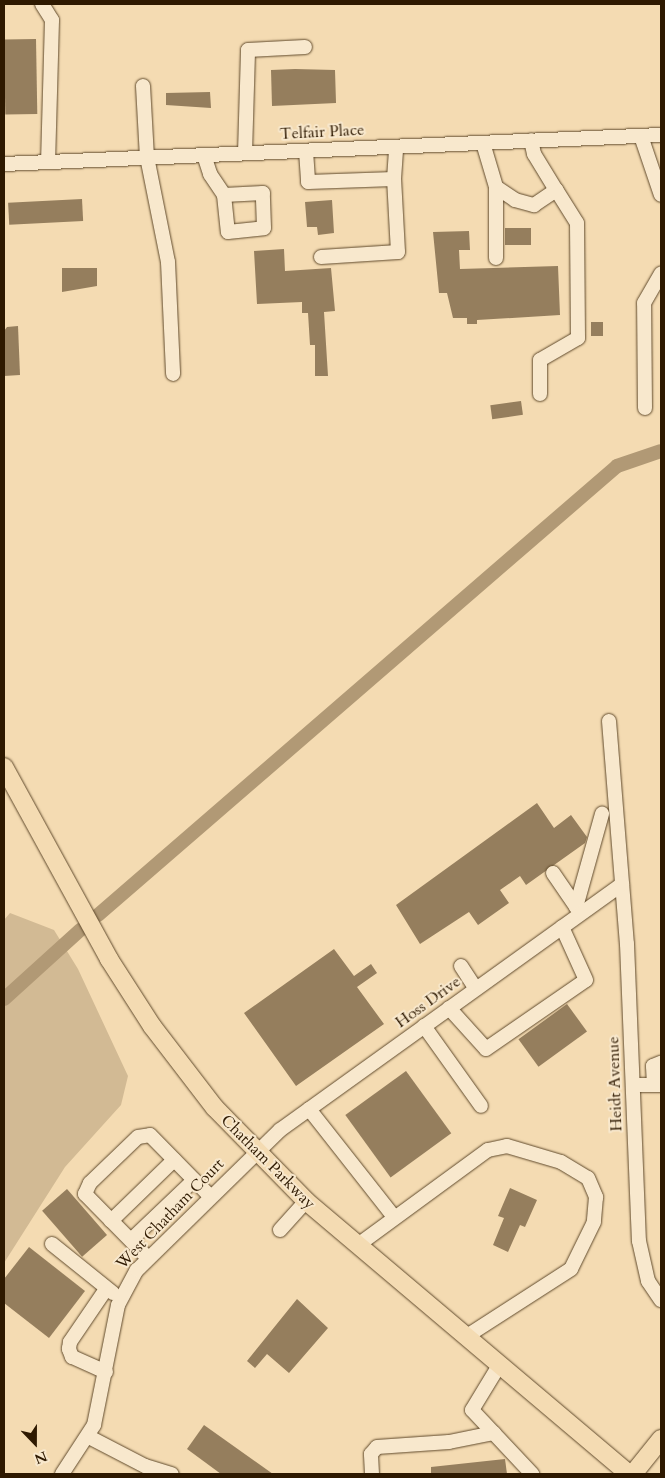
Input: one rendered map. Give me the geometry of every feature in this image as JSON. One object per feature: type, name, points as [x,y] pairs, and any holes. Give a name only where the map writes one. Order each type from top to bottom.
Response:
[{"type":"main road","name":"Chatham Parkway","points":[[4,767],[109,958],[152,1026],[208,1099],[306,1202],[631,1474]]},
{"type":"main road","points":[[631,1474],[661,1439]]},
{"type":"street","points":[[42,4],[52,20],[48,162]]},
{"type":"street","points":[[245,153],[248,50],[305,47]]},
{"type":"street","points":[[143,86],[147,157],[168,262],[173,374]]},
{"type":"street","name":"Telfair Place","points":[[4,164],[661,135]]},
{"type":"street","points":[[641,136],[661,196]]},
{"type":"street","points":[[531,140],[534,154],[577,223],[578,338],[540,360],[540,394]]},
{"type":"street","points":[[483,143],[496,187],[496,258]]},
{"type":"street","points":[[321,257],[398,252],[394,179],[396,146]]},
{"type":"street","points":[[306,150],[308,182],[394,179]]},
{"type":"street","points":[[204,155],[210,174],[224,195]]},
{"type":"street","points":[[496,187],[516,200],[534,205],[556,190]]},
{"type":"street","points":[[645,408],[644,303],[661,274]]},
{"type":"street","name":"Heidt Avenue","points":[[609,721],[621,862],[641,1255],[648,1281],[661,1300]]},
{"type":"street","points":[[578,910],[602,814]]},
{"type":"street","points":[[553,874],[578,910]]},
{"type":"street","name":"Hoss Drive","points":[[255,1150],[562,927],[578,910],[622,884]]},
{"type":"street","points":[[449,1008],[486,1048],[586,980],[562,927]]},
{"type":"street","points":[[461,966],[476,989]]},
{"type":"street","points":[[424,1026],[482,1106]]},
{"type":"street","points":[[633,1085],[658,1085],[653,1066],[660,1063]]},
{"type":"street","points":[[309,1109],[394,1218]]},
{"type":"street","points":[[148,1258],[85,1194],[90,1184],[138,1137],[150,1135],[210,1196]]},
{"type":"street","points":[[358,1245],[488,1150],[507,1146],[561,1162],[588,1178],[596,1197],[594,1222],[571,1269],[467,1336]]},
{"type":"street","name":"West Chatham Court","points":[[62,1474],[89,1436],[98,1413],[121,1297],[128,1281],[148,1258],[255,1150]]},
{"type":"street","points":[[111,1221],[174,1160]]},
{"type":"street","points":[[130,1240],[194,1180]]},
{"type":"street","points":[[280,1230],[306,1202]]},
{"type":"street","points":[[52,1244],[106,1289],[121,1297]]},
{"type":"street","points":[[106,1289],[70,1342],[69,1349],[72,1357],[106,1372]]},
{"type":"street","points":[[500,1364],[472,1410],[532,1474]]},
{"type":"street","points":[[372,1474],[371,1454],[377,1447],[449,1442],[494,1433]]},
{"type":"street","points":[[89,1436],[145,1466],[172,1474]]},
{"type":"shaded area","points":[[10,913],[54,930],[78,969],[128,1076],[121,1105],[65,1167],[4,1263],[4,920]]},
{"type":"building","points":[[36,39],[37,114],[5,115],[4,40]]},
{"type":"building","points":[[271,70],[335,70],[336,103],[272,106]]},
{"type":"building","points":[[210,92],[211,108],[166,105],[166,93]]},
{"type":"building","points":[[82,199],[83,221],[9,225],[8,203]]},
{"type":"building","points":[[332,200],[334,233],[318,235],[317,227],[307,227],[305,202]]},
{"type":"building","points":[[505,228],[531,228],[531,245],[505,245]]},
{"type":"building","points":[[469,231],[470,250],[459,250],[460,269],[558,266],[560,315],[477,320],[477,324],[467,324],[467,318],[453,318],[447,293],[439,293],[433,232]]},
{"type":"building","points":[[284,249],[285,271],[331,268],[335,311],[324,312],[328,376],[315,376],[315,345],[310,345],[308,313],[302,313],[302,302],[257,304],[254,251]]},
{"type":"building","points":[[62,268],[97,268],[97,286],[62,292]]},
{"type":"building","points":[[591,322],[603,322],[603,336],[591,336]]},
{"type":"building","points":[[18,326],[20,375],[4,376],[4,331],[7,327]]},
{"type":"building","points":[[521,401],[523,415],[492,419],[490,405]]},
{"type":"building","points":[[537,803],[554,828],[571,815],[587,837],[585,843],[526,885],[520,876],[500,890],[509,903],[478,925],[469,912],[420,944],[396,905]]},
{"type":"building","points":[[334,949],[354,976],[371,964],[377,973],[357,987],[384,1024],[296,1086],[244,1013]]},
{"type":"building","points":[[567,1004],[587,1032],[538,1067],[518,1039]]},
{"type":"building","points":[[406,1071],[451,1133],[391,1177],[345,1115]]},
{"type":"building","points":[[510,1188],[537,1200],[525,1227],[520,1225],[508,1252],[493,1245],[504,1218],[498,1216]]},
{"type":"building","points":[[67,1189],[107,1235],[82,1257],[42,1211]]},
{"type":"building","points":[[29,1247],[85,1291],[49,1338],[4,1303],[4,1279]]},
{"type":"building","points":[[297,1299],[328,1328],[289,1373],[267,1354],[255,1368],[247,1361]]},
{"type":"building","points":[[204,1425],[273,1474],[221,1474],[187,1449]]},
{"type":"building","points":[[505,1459],[507,1474],[431,1474],[431,1467]]},
{"type":"waterway","points":[[98,915],[617,466],[661,451]]},
{"type":"waterway","points":[[4,999],[80,930]]}]
